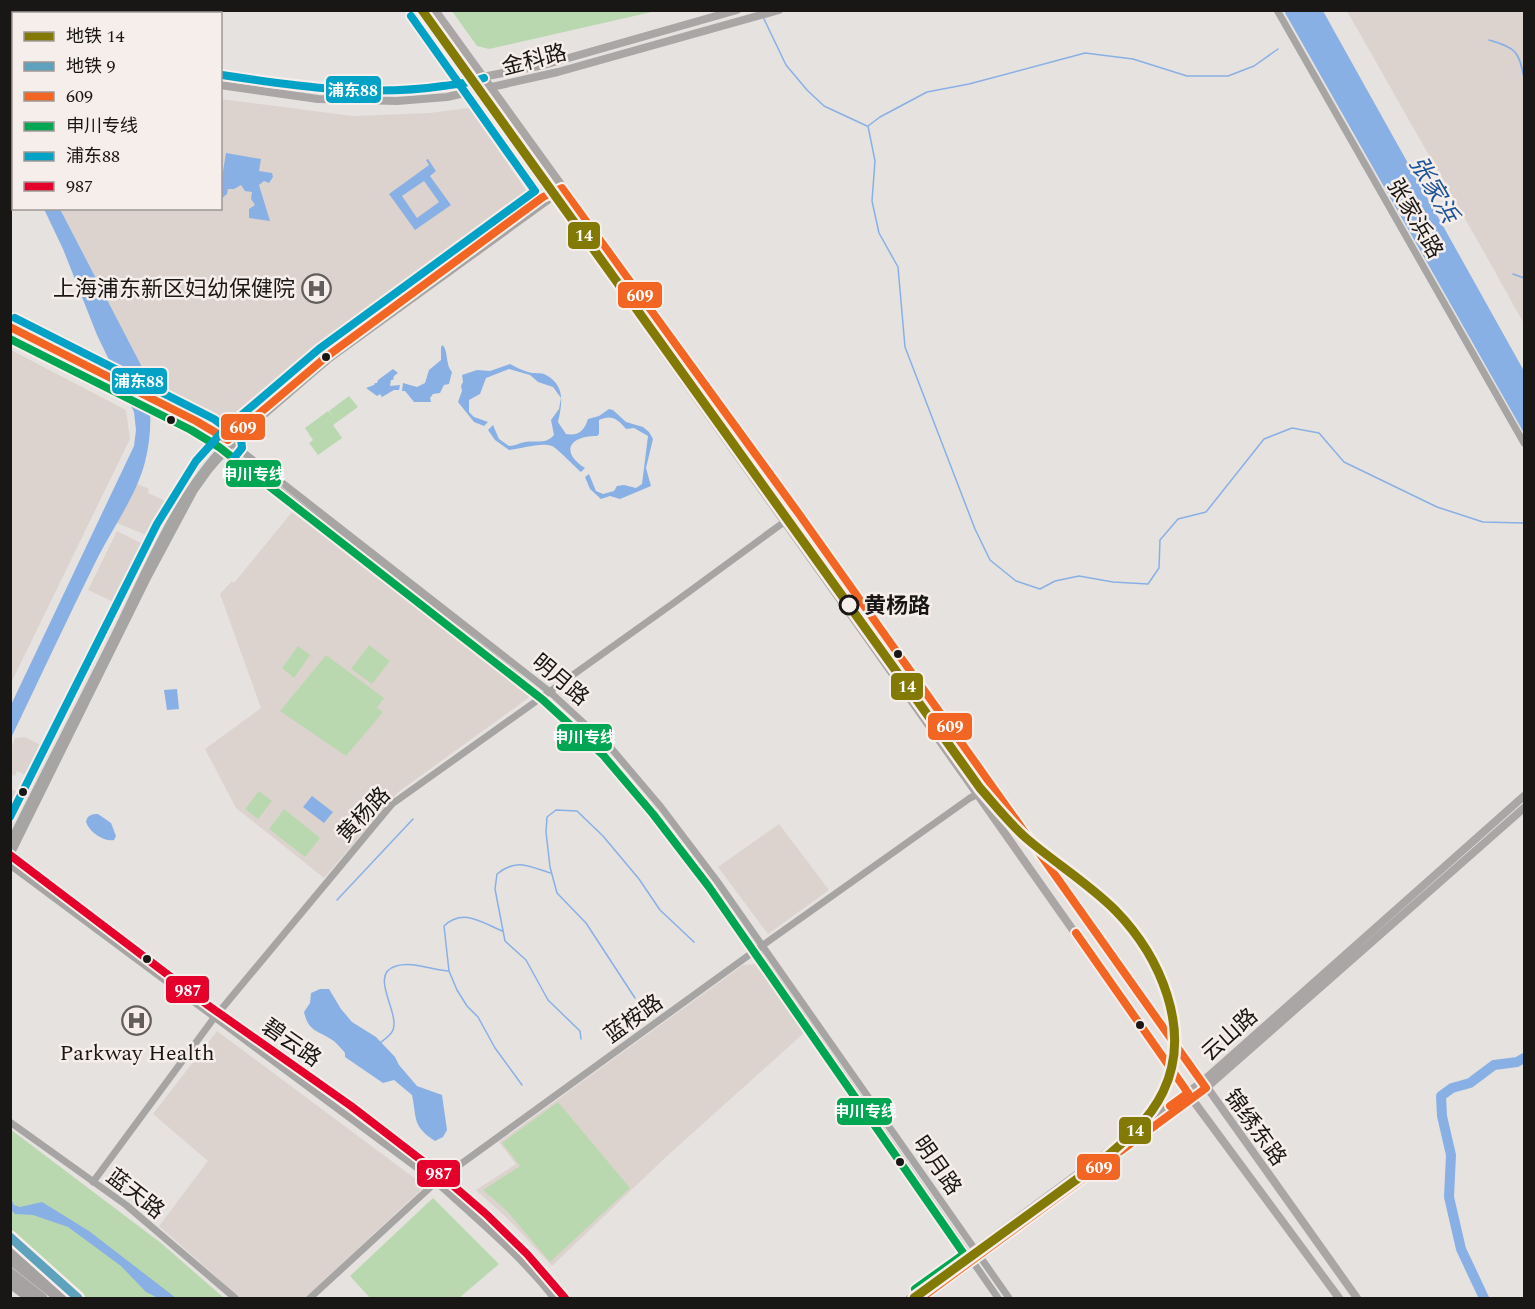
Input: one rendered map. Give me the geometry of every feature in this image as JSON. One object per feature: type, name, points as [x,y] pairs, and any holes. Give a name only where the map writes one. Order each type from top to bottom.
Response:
[{"type":"highway","points":[[10,1250],[74,1299]]},
{"type":"highway","points":[[10,1260],[58,1299]]},
{"type":"highway","points":[[10,1272],[43,1299]]},
{"type":"highway","points":[[10,1284],[29,1299]]},
{"type":"main road","name":"锦绣东路","points":[[420,10],[1190,1096],[1339,1299]]},
{"type":"main road","name":"锦绣东路","points":[[435,10],[799,514],[1357,1299]]},
{"type":"main road","name":"金科路","points":[[222,74],[327,88],[431,87],[544,65],[737,10]]},
{"type":"main road","name":"金科路","points":[[222,85],[310,98],[369,101],[422,99],[477,91],[643,50],[776,11]]},
{"type":"main road","name":"云山路","points":[[1476,845],[1524,796]]},
{"type":"main road","name":"云山路","points":[[910,1299],[1204,1085],[1476,845],[1524,808]]},
{"type":"main road","points":[[10,1254],[67,1299]]},
{"type":"main road","name":"云山路","points":[[921,1299],[973,1255]]},
{"type":"main road","points":[[10,1278],[36,1299]]},
{"type":"street","name":"张家浜路","points":[[1277,10],[1524,442]]},
{"type":"street","points":[[10,842],[166,529],[200,474],[227,445],[326,357],[562,188]]},
{"type":"street","name":"明月路","points":[[10,327],[202,424],[542,697],[603,754],[654,811],[973,1255],[1009,1299]]},
{"type":"street","name":"明月路","points":[[10,334],[227,445],[550,692],[611,748],[661,807],[763,946],[973,1255],[998,1299]]},
{"type":"street","points":[[11,856],[177,521],[194,491],[227,445]]},
{"type":"street","name":"黄杨路","points":[[93,1182],[217,1015],[392,804],[676,605],[785,522],[799,514]]},
{"type":"street","name":"蓝桉路","points":[[310,1299],[436,1182],[756,950],[978,794],[992,787]]},
{"type":"street","name":"碧云路","points":[[11,856],[436,1182],[490,1229],[542,1282],[554,1299]]},
{"type":"street","name":"碧云路","points":[[10,865],[217,1015],[375,1123],[496,1221],[548,1276],[565,1299]]},
{"type":"street","name":"蓝天路","points":[[10,1122],[126,1205],[235,1299]]},
{"type":"street","points":[[334,1264],[340,1270]]},
{"type":"shaded area","points":[[1347,11],[1524,11],[1524,324],[1489,261]]},
{"type":"shaded area","points":[[222,99],[353,116],[429,113],[469,108],[530,196],[400,290],[304,364],[246,413],[230,422],[203,419],[146,385],[142,367],[61,210],[222,210]]},
{"type":"shaded area","points":[[11,350],[126,410],[130,439],[11,683]]},
{"type":"shaded area","points":[[135,483],[149,489],[148,493],[172,504],[153,538],[117,523]]},
{"type":"shaded area","points":[[292,512],[531,696],[397,793],[324,878],[236,808],[205,749],[261,708],[220,594],[232,581],[234,583]]},
{"type":"shaded area","points":[[117,531],[147,546],[118,604],[88,590]]},
{"type":"shaded area","points":[[25,737],[50,750],[36,780],[17,771],[15,776],[11,774],[11,749],[15,738]]},
{"type":"shaded area","points":[[11,789],[27,796],[15,820],[11,822]]},
{"type":"shaded area","points":[[779,824],[829,890],[768,934],[718,867]]},
{"type":"shaded area","points":[[756,964],[804,1033],[666,1157],[552,1266],[507,1218],[476,1190],[516,1164],[499,1142],[743,965]]},
{"type":"shaded area","points":[[217,1031],[425,1186],[305,1298],[240,1298],[159,1226],[208,1161],[153,1114]]},
{"type":"green space","points":[[452,11],[656,11],[489,49],[477,46]]},
{"type":"green space","points":[[349,396],[358,407],[333,425],[342,438],[318,455],[309,443],[313,440],[305,428],[328,411],[334,418],[329,411]]},
{"type":"green space","points":[[369,645],[390,661],[372,684],[351,669]]},
{"type":"green space","points":[[298,646],[310,655],[294,678],[282,668]]},
{"type":"green space","points":[[326,655],[384,698],[377,708],[383,712],[346,756],[280,711]]},
{"type":"green space","points":[[259,791],[272,801],[258,819],[245,809]]},
{"type":"green space","points":[[284,809],[320,838],[305,857],[269,829]]},
{"type":"green space","points":[[558,1102],[630,1188],[550,1262],[507,1211],[483,1190],[520,1166],[502,1143]]},
{"type":"green space","points":[[10,1129],[161,1243],[224,1298],[82,1298],[11,1240]]},
{"type":"green space","points":[[433,1198],[499,1264],[459,1298],[370,1298],[350,1276]]},
{"type":"water","points":[[1284,11],[1323,11],[1524,371],[1524,433]]},
{"type":"water","points":[[226,153],[261,159],[259,171],[272,173],[273,177],[269,183],[264,181],[259,185],[270,221],[249,218],[249,209],[255,205],[251,199],[252,192],[245,191],[241,185],[228,189],[227,194],[222,198],[222,177]]},
{"type":"water","points":[[428,159],[436,171],[430,176],[451,205],[415,230],[389,194],[429,165],[426,160]],"holes":[[[424,181],[439,202],[417,218],[402,196]]]},
{"type":"water","points":[[44,210],[61,210],[142,367],[149,403],[148,450],[136,487],[98,557],[11,738],[10,707],[134,446],[136,430],[134,412],[97,335],[63,249]]},
{"type":"water","points":[[443,345],[448,366],[452,372],[449,384],[444,385],[440,393],[433,394],[430,398],[431,402],[414,402],[405,391],[402,391],[403,383],[417,387],[425,383],[429,370],[441,360]]},
{"type":"water","points":[[510,364],[528,372],[544,374],[557,384],[561,398],[553,387],[538,382],[530,375],[509,369],[486,378],[480,394],[469,400],[469,412],[474,417],[488,422],[484,426],[474,422],[458,402],[462,391],[462,375],[477,370],[490,371]]},
{"type":"water","points":[[393,369],[398,373],[391,380],[390,386],[400,385],[399,390],[394,390],[382,397],[366,388],[377,383]]},
{"type":"water","points":[[561,398],[558,422],[566,434],[580,432],[588,419],[599,416],[609,409],[626,422],[643,427],[653,439],[646,468],[651,486],[620,499],[610,496],[601,499],[590,489],[585,477],[589,474],[596,491],[603,494],[614,491],[617,486],[636,488],[642,484],[648,436],[634,428],[626,429],[614,418],[607,417],[599,420],[597,436],[580,439],[571,446],[572,456],[585,468],[581,472],[552,446],[537,445],[509,450],[495,440],[488,430],[493,425],[499,439],[513,446],[551,438],[554,435],[551,420],[559,409]]},
{"type":"water","points":[[177,689],[179,709],[167,710],[164,690]]},
{"type":"water","points":[[312,796],[333,812],[324,823],[303,807]]},
{"type":"water","points":[[98,814],[111,823],[116,836],[114,840],[102,838],[88,826],[87,818]]},
{"type":"water","points":[[320,989],[329,989],[352,1022],[376,1037],[417,1086],[442,1095],[447,1130],[443,1137],[435,1141],[422,1131],[415,1116],[412,1095],[394,1080],[383,1083],[345,1057],[345,1053],[330,1038],[312,1028],[304,1012],[310,1003],[311,993]]},
{"type":"water","points":[[11,1199],[14,1205],[20,1207],[42,1202],[89,1231],[176,1298],[158,1298],[146,1292],[121,1266],[68,1227],[33,1215],[15,1214],[11,1210]]},
{"type":"waterway","points":[[764,19],[786,65],[807,90],[824,106],[867,126]]},
{"type":"waterway","points":[[1489,40],[1511,48],[1515,52],[1524,78]]},
{"type":"waterway","points":[[1278,49],[1254,66],[1228,76],[1187,76],[1133,59],[1085,53],[969,84],[927,92],[880,117],[868,126],[875,161],[872,201],[879,233],[898,267],[905,347],[975,529],[990,560],[1016,581],[1040,589],[1055,581],[1079,576],[1113,582],[1148,584],[1159,568],[1160,540],[1178,519],[1206,512],[1264,439],[1292,428],[1319,433],[1344,462],[1437,507],[1483,522],[1524,523]]},
{"type":"waterway","points":[[1513,274],[1524,278]]},
{"type":"waterway","points":[[635,998],[586,923],[557,893],[550,867],[546,832],[547,817],[556,810],[577,811],[603,836],[639,879],[660,910],[694,942]]},
{"type":"waterway","points":[[337,900],[413,819]]},
{"type":"waterway","points":[[550,873],[529,866],[511,866],[497,874],[495,889],[505,941],[526,960],[548,1000],[580,1031],[581,1039]]},
{"type":"waterway","points":[[502,931],[465,917],[458,918],[444,926],[449,971],[457,990],[467,1006],[478,1017],[495,1048],[522,1085]]},
{"type":"waterway","points":[[380,1043],[392,1032],[394,1022],[385,985],[388,970],[396,966],[415,965],[448,971]]},
{"type":"waterway","points":[[1484,1298],[1461,1249],[1449,1197],[1451,1155],[1442,1116],[1441,1096],[1452,1088],[1470,1083],[1494,1065],[1517,1062],[1524,1058]]},
{"type":"metro line","name":"14","points":[[422,10],[980,788],[1026,838],[1115,910],[1146,949],[1158,971],[1173,1019],[1174,1044],[1171,1068],[1163,1092],[1150,1113],[1099,1163],[914,1298]]},
{"type":"metro line","name":"9","points":[[10,1237],[78,1298]]},
{"type":"transit line","name":"浦东88","points":[[10,817],[157,524],[196,461],[224,430],[319,349],[535,191],[411,16]]},
{"type":"transit line","name":"浦东88","points":[[222,75],[304,86],[360,90],[415,89],[484,78]]},
{"type":"transit line","name":"609","points":[[10,327],[196,421],[228,440],[326,357],[543,197],[562,188],[799,514],[1206,1088],[921,1298]]},
{"type":"transit line","name":"浦东88","points":[[15,318],[214,419],[241,439],[242,448],[234,458]]},
{"type":"transit line","name":"申川专线","points":[[10,339],[191,430],[219,447],[543,700],[603,755],[653,814],[709,887],[964,1254],[915,1289]]},
{"type":"transit line","name":"987","points":[[10,855],[209,1006],[351,1106],[442,1176],[527,1254],[565,1298]]},
{"type":"transit line","name":"609","points":[[1076,933],[1188,1093],[1170,1106]]},
{"type":"place","name":"上海浦东新区妇幼保健院","points":[[316,288]]},
{"type":"place","name":"黄杨路","points":[[849,605]]},
{"type":"place","name":"Parkway Health","points":[[137,1020]]},
{"type":"water label","name":"张家浜","points":[[1434,189]]}]
